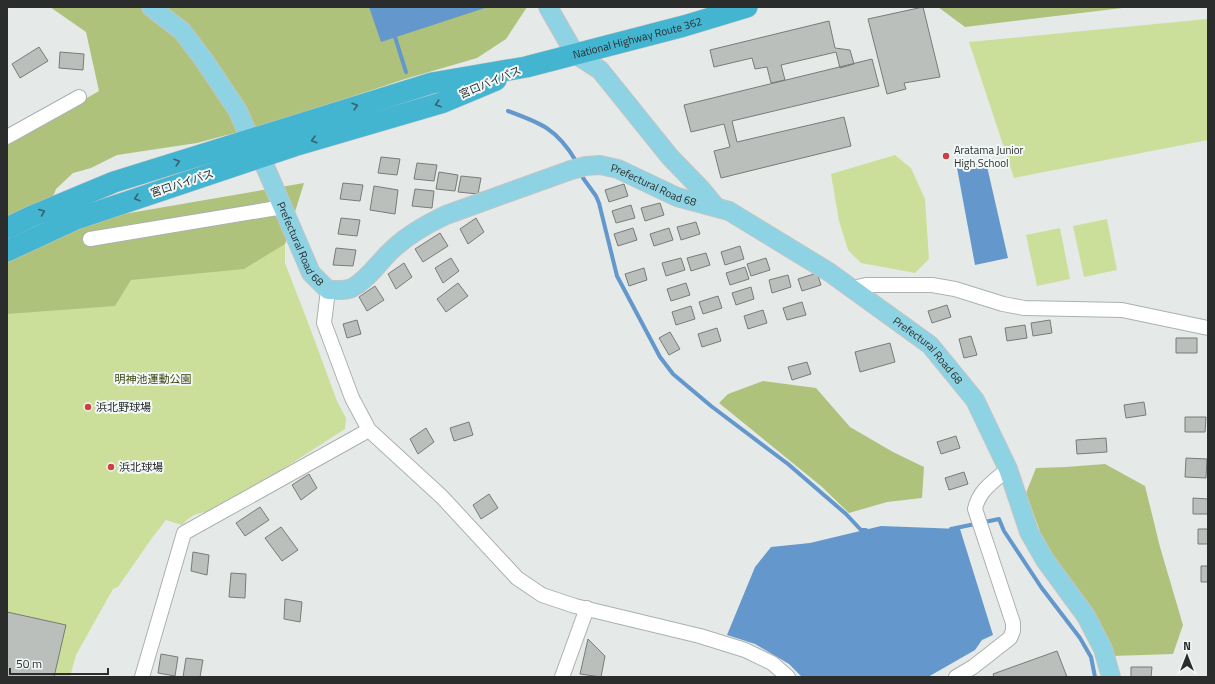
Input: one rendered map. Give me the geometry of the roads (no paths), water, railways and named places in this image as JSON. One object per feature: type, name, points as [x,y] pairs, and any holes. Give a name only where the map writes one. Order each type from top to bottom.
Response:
[{"type":"highway","name":"National Highway Route 362","points":[[526,67],[684,26],[747,7]]},
{"type":"highway","name":"宮口バイパス","points":[[7,228],[114,182],[250,138],[432,83],[526,67]]},
{"type":"highway","name":"宮口バイパス","points":[[7,251],[76,219],[294,146],[441,103],[526,67]]},
{"type":"main road","name":"Prefectural Road 68","points":[[151,7],[182,32],[204,60],[238,111],[250,138],[261,157],[311,273],[328,290],[342,290],[351,288],[362,281],[394,248],[428,224],[446,215],[593,164],[608,166],[624,172],[677,197],[716,207],[729,212],[829,272],[852,288],[930,345],[975,400],[1008,469],[1029,532],[1045,560],[1086,616],[1103,649],[1111,677]]},
{"type":"main road","points":[[548,7],[575,54],[600,70],[670,157],[702,190],[716,207]]},
{"type":"street","points":[[7,137],[79,98]]},
{"type":"street","points":[[90,239],[283,207]]},
{"type":"street","points":[[852,288],[873,285],[932,285],[955,289],[1003,304],[1024,308],[1122,310],[1208,328]]},
{"type":"street","points":[[328,290],[324,323],[352,398],[369,430],[442,497],[517,578],[542,595],[587,608],[700,636],[745,650],[772,663],[788,677]]},
{"type":"street","points":[[142,677],[184,533],[369,430]]},
{"type":"street","points":[[956,677],[973,667],[1010,638],[1013,631],[1013,623],[975,509],[977,500],[981,494],[1008,469]]},
{"type":"street","points":[[562,677],[587,608]]},
{"type":"water","points":[[369,7],[488,7],[381,42]]},
{"type":"water","points":[[986,162],[1008,258],[975,265],[957,168]]},
{"type":"water","points":[[881,526],[960,529],[993,635],[982,640],[975,650],[928,677],[802,677],[789,664],[755,644],[727,635],[755,567],[771,547],[810,543]]},
{"type":"waterway","points":[[395,37],[406,72]]},
{"type":"waterway","points":[[508,111],[530,119],[547,128],[562,141],[576,161]]},
{"type":"waterway","points":[[583,178],[596,196],[599,203],[617,276],[660,357],[673,374],[711,406],[788,464],[846,514],[861,530],[866,530]]},
{"type":"waterway","points":[[951,529],[999,519],[1004,531],[1041,587],[1080,638],[1091,657],[1095,677]]},
{"type":"place","name":"Aratama Junior High School","points":[[946,156]]},
{"type":"place","name":"浜北野球場","points":[[88,407]]},
{"type":"place","name":"浜北球場","points":[[111,467]]},
{"type":"park label","name":"明神池運動公園","points":[[153,379]]}]
